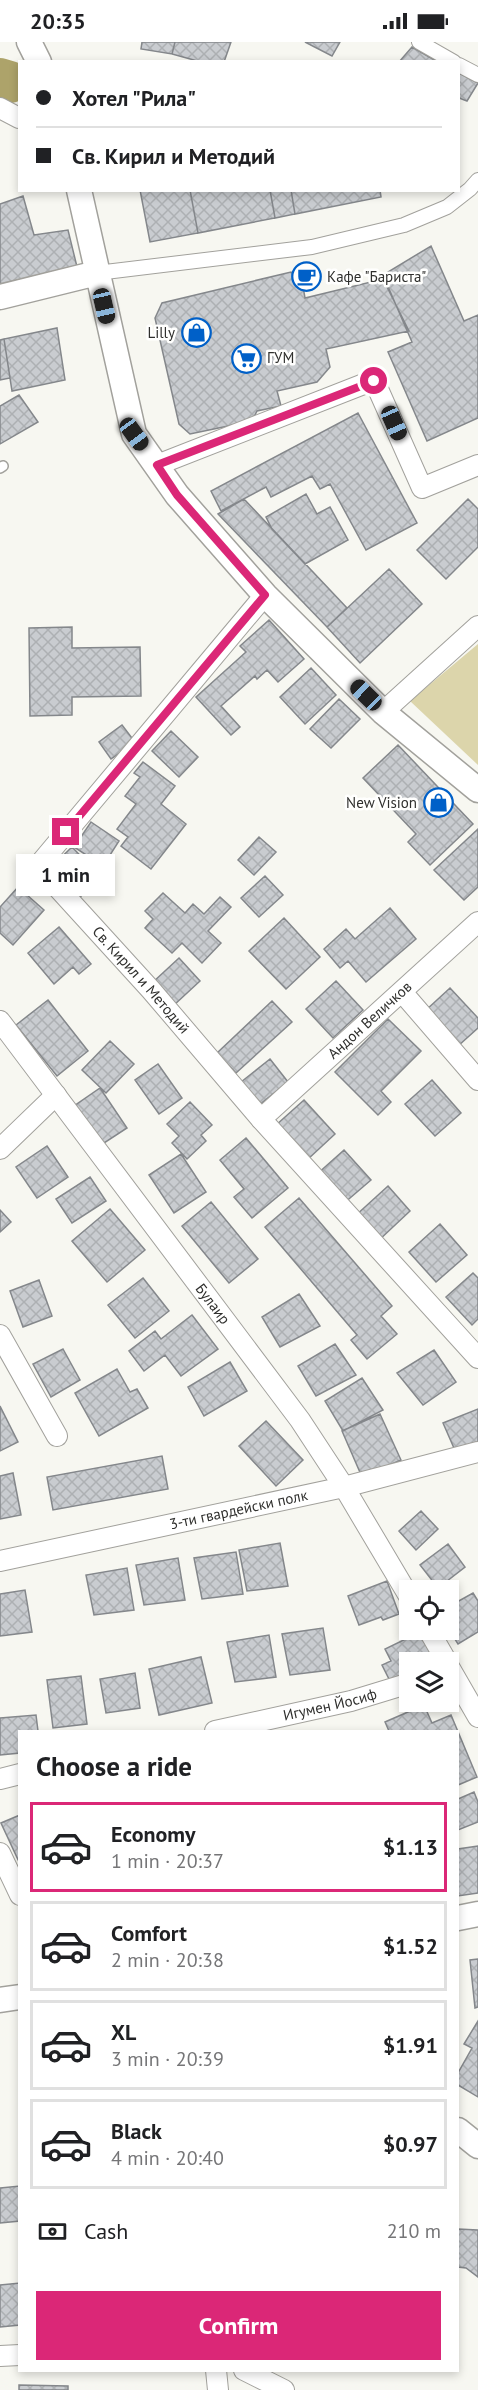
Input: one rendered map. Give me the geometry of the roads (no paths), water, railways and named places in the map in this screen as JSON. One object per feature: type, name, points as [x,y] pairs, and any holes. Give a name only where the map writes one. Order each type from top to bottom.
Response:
[{"type":"street","points":[[29,42],[38,60]]},
{"type":"street","points":[[49,42],[52,60]]},
{"type":"street","points":[[419,42],[450,60]]},
{"type":"street","points":[[460,66],[478,75]]},
{"type":"street","points":[[0,108],[18,117]]},
{"type":"street","points":[[0,297],[97,273],[312,247],[404,225],[447,207],[478,180]]},
{"type":"street","points":[[79,192],[134,434],[177,495],[265,595],[383,712],[478,790]]},
{"type":"street","points":[[157,465],[374,381],[423,488],[478,465]]},
{"type":"street","name":"Св. Кирил и Методий","points":[[265,595],[38,866],[152,990],[261,1119],[478,1358]]},
{"type":"street","points":[[383,712],[478,626]]},
{"type":"street","name":"Андон Величков","points":[[261,1119],[478,922]]},
{"type":"street","points":[[402,993],[478,1080]]},
{"type":"street","name":"Булаир","points":[[0,1021],[300,1420],[344,1487],[399,1580]]},
{"type":"street","points":[[0,1149],[56,1095]]},
{"type":"street","points":[[0,1335],[57,1436]]},
{"type":"street","name":"3-ти гвардейски полк","points":[[0,1561],[344,1487],[478,1452]]},
{"type":"street","points":[[459,1684],[478,1718]]},
{"type":"street","name":"Игумен Йосиф","points":[[220,1730],[351,1701],[399,1686]]},
{"type":"street","points":[[0,1779],[18,1774]]},
{"type":"street","points":[[0,1853],[18,1891]]},
{"type":"street","points":[[459,1918],[478,1914]]},
{"type":"street","points":[[0,2001],[18,1997]]},
{"type":"street","points":[[459,2131],[478,2146]]},
{"type":"street","points":[[0,2356],[18,2355]]},
{"type":"street","points":[[216,2372],[219,2390]]},
{"type":"street","points":[[248,2372],[284,2390]]},
{"type":"waterway","points":[[0,79],[10,82]]},
{"type":"place","name":"Кафе \"Бариста\"","points":[[306,277]]},
{"type":"place","name":"Lilly","points":[[196,333]]},
{"type":"place","name":"ГУМ","points":[[246,358]]},
{"type":"place","name":"New Vision","points":[[438,803]]}]
